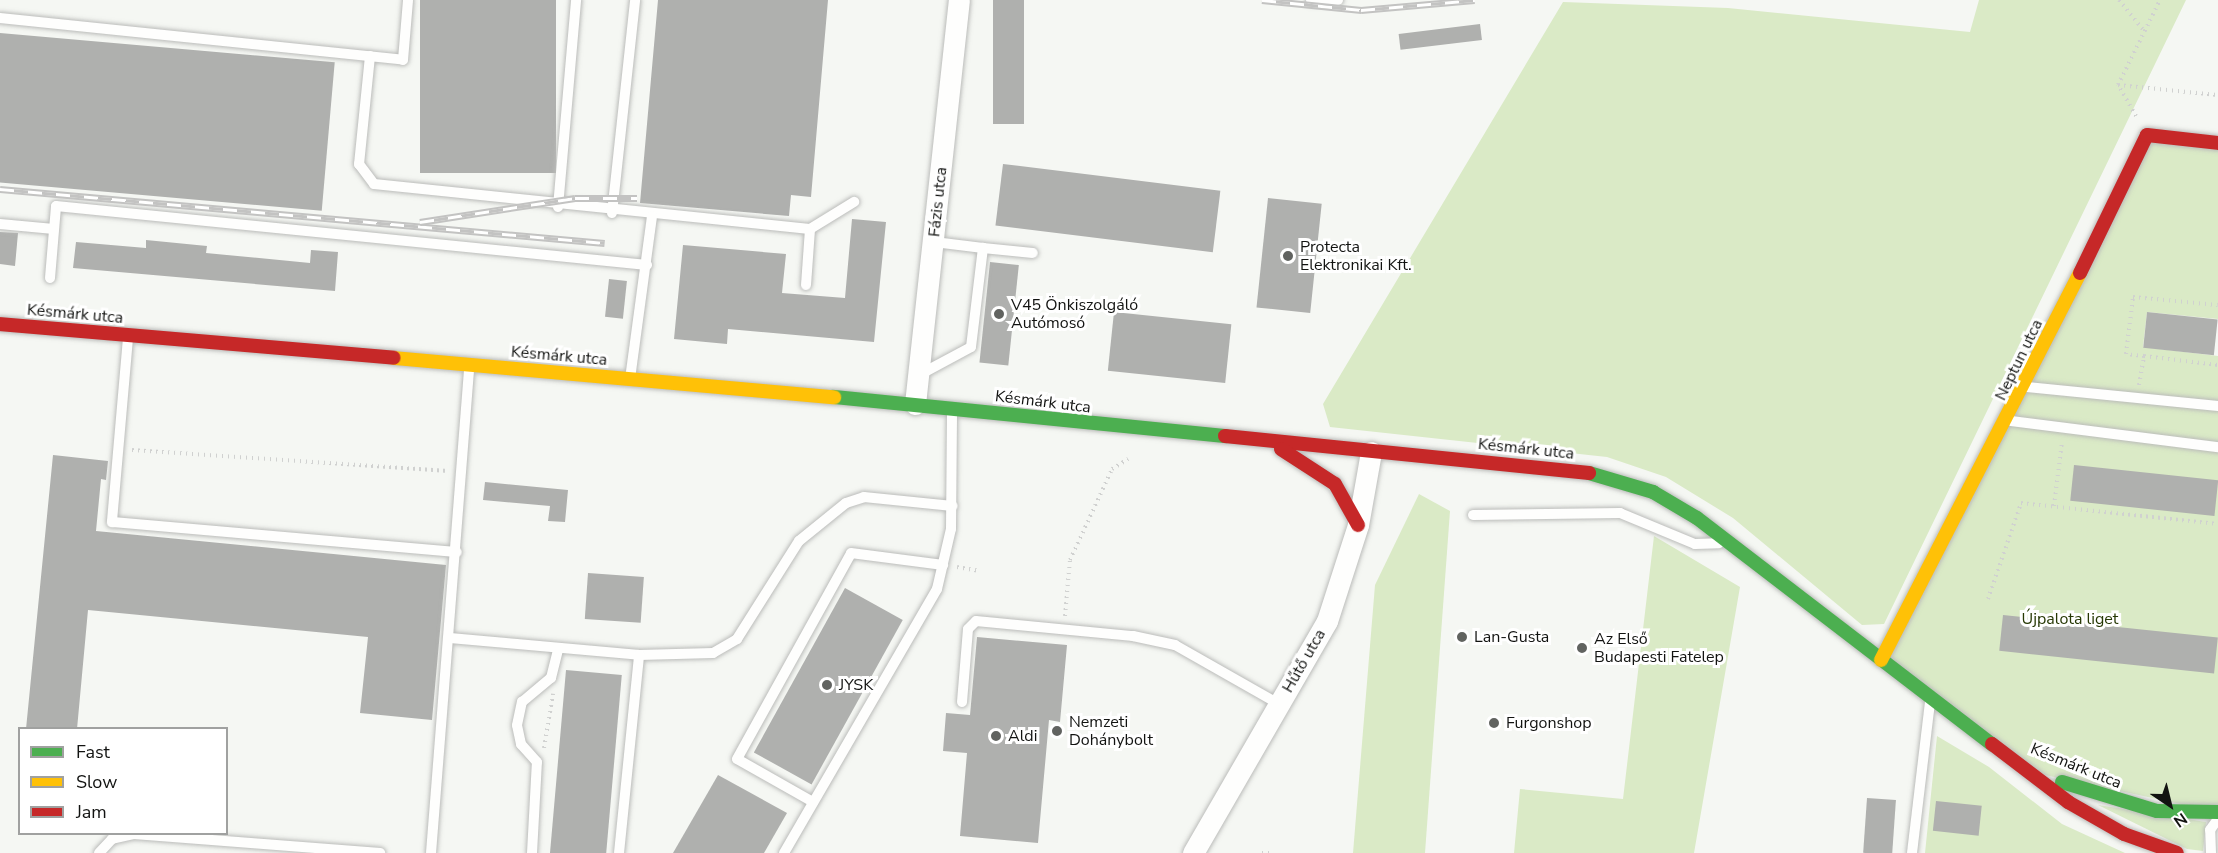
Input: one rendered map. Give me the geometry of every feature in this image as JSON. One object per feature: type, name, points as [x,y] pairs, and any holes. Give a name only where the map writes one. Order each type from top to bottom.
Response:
[{"type":"street","name":"Fázis utca","points":[[915,404],[958,0]]},
{"type":"street","points":[[2147,135],[2218,143]]},
{"type":"street","name":"Neptun utca","points":[[1881,660],[2007,421],[2147,135]]},
{"type":"street","name":"Késmárk utca","points":[[0,324],[915,404],[1607,476],[1666,498],[1731,542],[1995,748],[2124,834],[2177,853]]},
{"type":"street","points":[[1267,442],[1322,471],[1345,496],[1358,525]]},
{"type":"street","name":"Hűtő utca","points":[[1193,853],[1327,621],[1358,525],[1371,452]]},
{"type":"street","name":"Késmárk utca","points":[[1995,748],[2045,775],[2122,803],[2157,811],[2218,812]]},
{"type":"lane","points":[[0,18],[403,60],[408,0]]},
{"type":"lane","points":[[558,207],[576,0]]},
{"type":"lane","points":[[612,213],[635,0]]},
{"type":"lane","points":[[1311,0],[1338,0]]},
{"type":"lane","points":[[370,56],[359,164],[374,184],[612,213],[810,229],[854,202]]},
{"type":"lane","points":[[50,278],[56,206],[647,266]]},
{"type":"lane","points":[[630,379],[652,216]]},
{"type":"lane","points":[[0,224],[54,229]]},
{"type":"lane","points":[[806,285],[810,229]]},
{"type":"lane","points":[[934,242],[1033,253]]},
{"type":"lane","points":[[919,375],[971,347],[983,248]]},
{"type":"lane","points":[[128,335],[112,522],[457,552]]},
{"type":"lane","points":[[431,853],[457,552],[470,365]]},
{"type":"lane","points":[[2024,386],[2218,406]]},
{"type":"lane","points":[[784,853],[937,589],[953,506],[952,408]]},
{"type":"lane","points":[[2007,421],[2218,447]]},
{"type":"lane","points":[[450,638],[639,655],[713,652],[731,644],[799,541],[852,500],[953,506]]},
{"type":"lane","points":[[1473,515],[1620,513],[1695,544],[1731,542]]},
{"type":"lane","points":[[813,802],[737,759],[851,554],[943,565]]},
{"type":"lane","points":[[962,702],[970,624],[1064,629],[1175,645],[1279,704]]},
{"type":"lane","points":[[532,853],[537,762],[521,744],[517,724],[522,702],[551,678],[558,649]]},
{"type":"lane","points":[[619,853],[639,655]]},
{"type":"lane","points":[[1912,853],[1930,699]]},
{"type":"lane","points":[[2211,853],[2210,830],[2218,819]]},
{"type":"lane","points":[[99,853],[112,840],[130,835]]},
{"type":"lane","points":[[147,835],[380,853]]},
{"type":"path","points":[[2119,0],[2144,31]]},
{"type":"path","points":[[2118,85],[2160,0]]},
{"type":"path","points":[[2118,85],[2218,95]]},
{"type":"path","points":[[2118,85],[2147,135]]},
{"type":"path","points":[[2144,356],[2218,365]]},
{"type":"path","points":[[120,449],[463,472]]},
{"type":"path","points":[[1064,629],[1070,560],[1112,469],[1128,459]]},
{"type":"path","points":[[1988,598],[2021,503],[2218,524]]},
{"type":"path","points":[[943,565],[980,571]]},
{"type":"path","points":[[537,762],[549,737],[551,678]]},
{"type":"path","points":[[1262,853],[1269,853]]},
{"type":"green space","points":[[1979,0],[2186,0],[1884,624],[1862,625],[1733,518],[1666,477],[1607,457],[1330,427],[1323,404],[1563,2],[1728,8],[1970,32]]},
{"type":"green space","name":"Újpalota liget","points":[[2147,135],[2218,143],[2218,319],[2147,312],[2143,347],[2218,356],[2218,812],[2045,775],[1881,660]]},
{"type":"green space","points":[[1419,494],[1450,511],[1425,853],[1353,853],[1375,585]]},
{"type":"green space","points":[[1654,536],[1740,587],[1694,853],[1514,853],[1520,789],[1623,799]]},
{"type":"green space","points":[[1937,736],[1989,767],[2062,824],[2125,853],[1925,853]]},
{"type":"green space","points":[[2098,805],[2206,822],[2203,851],[2187,849]]},
{"type":"building","points":[[420,0],[556,0],[556,173],[420,173]]},
{"type":"building","points":[[658,0],[828,0],[811,197],[791,195],[789,216],[640,203]]},
{"type":"building","points":[[993,0],[1024,0],[1024,124],[993,124]]},
{"type":"building","points":[[1480,24],[1482,40],[1401,50],[1399,34]]},
{"type":"building","points":[[0,33],[335,62],[322,211],[0,183]]},
{"type":"building","points":[[1003,164],[1220,191],[1213,252],[995,226]]},
{"type":"building","name":"Protecta Elektronikai Kft.","points":[[1268,198],[1322,204],[1310,313],[1257,307]]},
{"type":"building","points":[[852,219],[886,222],[874,342],[728,329],[727,344],[674,339],[683,245],[786,254],[782,293],[845,298]]},
{"type":"building","points":[[0,232],[18,233],[15,266],[0,264]]},
{"type":"building","points":[[146,240],[207,246],[206,253],[310,263],[311,250],[338,252],[335,291],[73,268],[76,242],[146,248]]},
{"type":"building","name":"V45 Önkiszolgáló Autómosó","points":[[990,262],[1019,265],[1008,365],[979,362]]},
{"type":"building","points":[[609,279],[627,281],[623,319],[605,317]]},
{"type":"building","points":[[1114,312],[1231,324],[1225,383],[1108,371]]},
{"type":"building","points":[[2147,312],[2218,319],[2214,355],[2143,348]]},
{"type":"building","points":[[53,455],[108,461],[106,480],[101,479],[96,531],[446,565],[432,720],[360,713],[368,637],[88,610],[77,727],[26,727]]},
{"type":"building","points":[[2074,465],[2218,480],[2214,516],[2070,501]]},
{"type":"building","points":[[485,482],[568,490],[565,522],[548,521],[550,506],[483,500]]},
{"type":"building","points":[[588,573],[644,577],[641,623],[585,619]]},
{"type":"building","name":"JYSK","points":[[845,588],[903,620],[812,784],[754,752]]},
{"type":"building","points":[[2003,615],[2218,638],[2214,673],[1999,651]]},
{"type":"building","name":"Aldi","points":[[977,637],[1067,645],[1060,722],[1049,720],[1038,843],[960,836],[967,753],[943,751],[946,713],[970,715]]},
{"type":"building","points":[[566,670],[622,675],[606,853],[550,853]]},
{"type":"building","points":[[718,775],[787,813],[764,853],[673,853]]},
{"type":"building","points":[[1867,798],[1896,800],[1892,853],[1863,853]]},
{"type":"building","points":[[1936,801],[1982,806],[1979,836],[1933,831]]},
{"type":"railway","points":[[1262,0],[1361,10],[1475,0]]},
{"type":"railway","points":[[0,189],[605,243]]},
{"type":"railway","points":[[420,222],[575,198],[637,198]]},
{"type":"traffic: fast","points":[[834,397],[1225,436]]},
{"type":"traffic: fast","points":[[1589,473],[1653,492],[1697,518],[1992,744]]},
{"type":"traffic: fast","points":[[2062,782],[2157,811],[2218,812]]},
{"type":"traffic: slow","points":[[1881,660],[2080,273]]},
{"type":"traffic: slow","points":[[394,358],[834,397]]},
{"type":"traffic: jam","points":[[2080,273],[2147,135],[2218,143]]},
{"type":"traffic: jam","points":[[0,324],[394,358]]},
{"type":"traffic: jam","points":[[1225,436],[1589,473]]},
{"type":"traffic: jam","points":[[1281,449],[1335,484],[1358,525]]},
{"type":"traffic: jam","points":[[1992,744],[2068,802],[2124,834],[2177,853]]},
{"type":"place","name":"Protecta Elektronikai Kft.","points":[[1288,256]]},
{"type":"place","name":"V45 Önkiszolgáló Autómosó","points":[[999,314]]},
{"type":"place","name":"Lan-Gusta","points":[[1462,637]]},
{"type":"place","name":"Az Első Budapesti Fatelep","points":[[1582,648]]},
{"type":"place","name":"JYSK","points":[[827,685]]},
{"type":"place","name":"Furgonshop","points":[[1494,723]]},
{"type":"place","name":"Nemzeti Dohánybolt","points":[[1057,731]]},
{"type":"place","name":"Aldi","points":[[996,736]]}]
